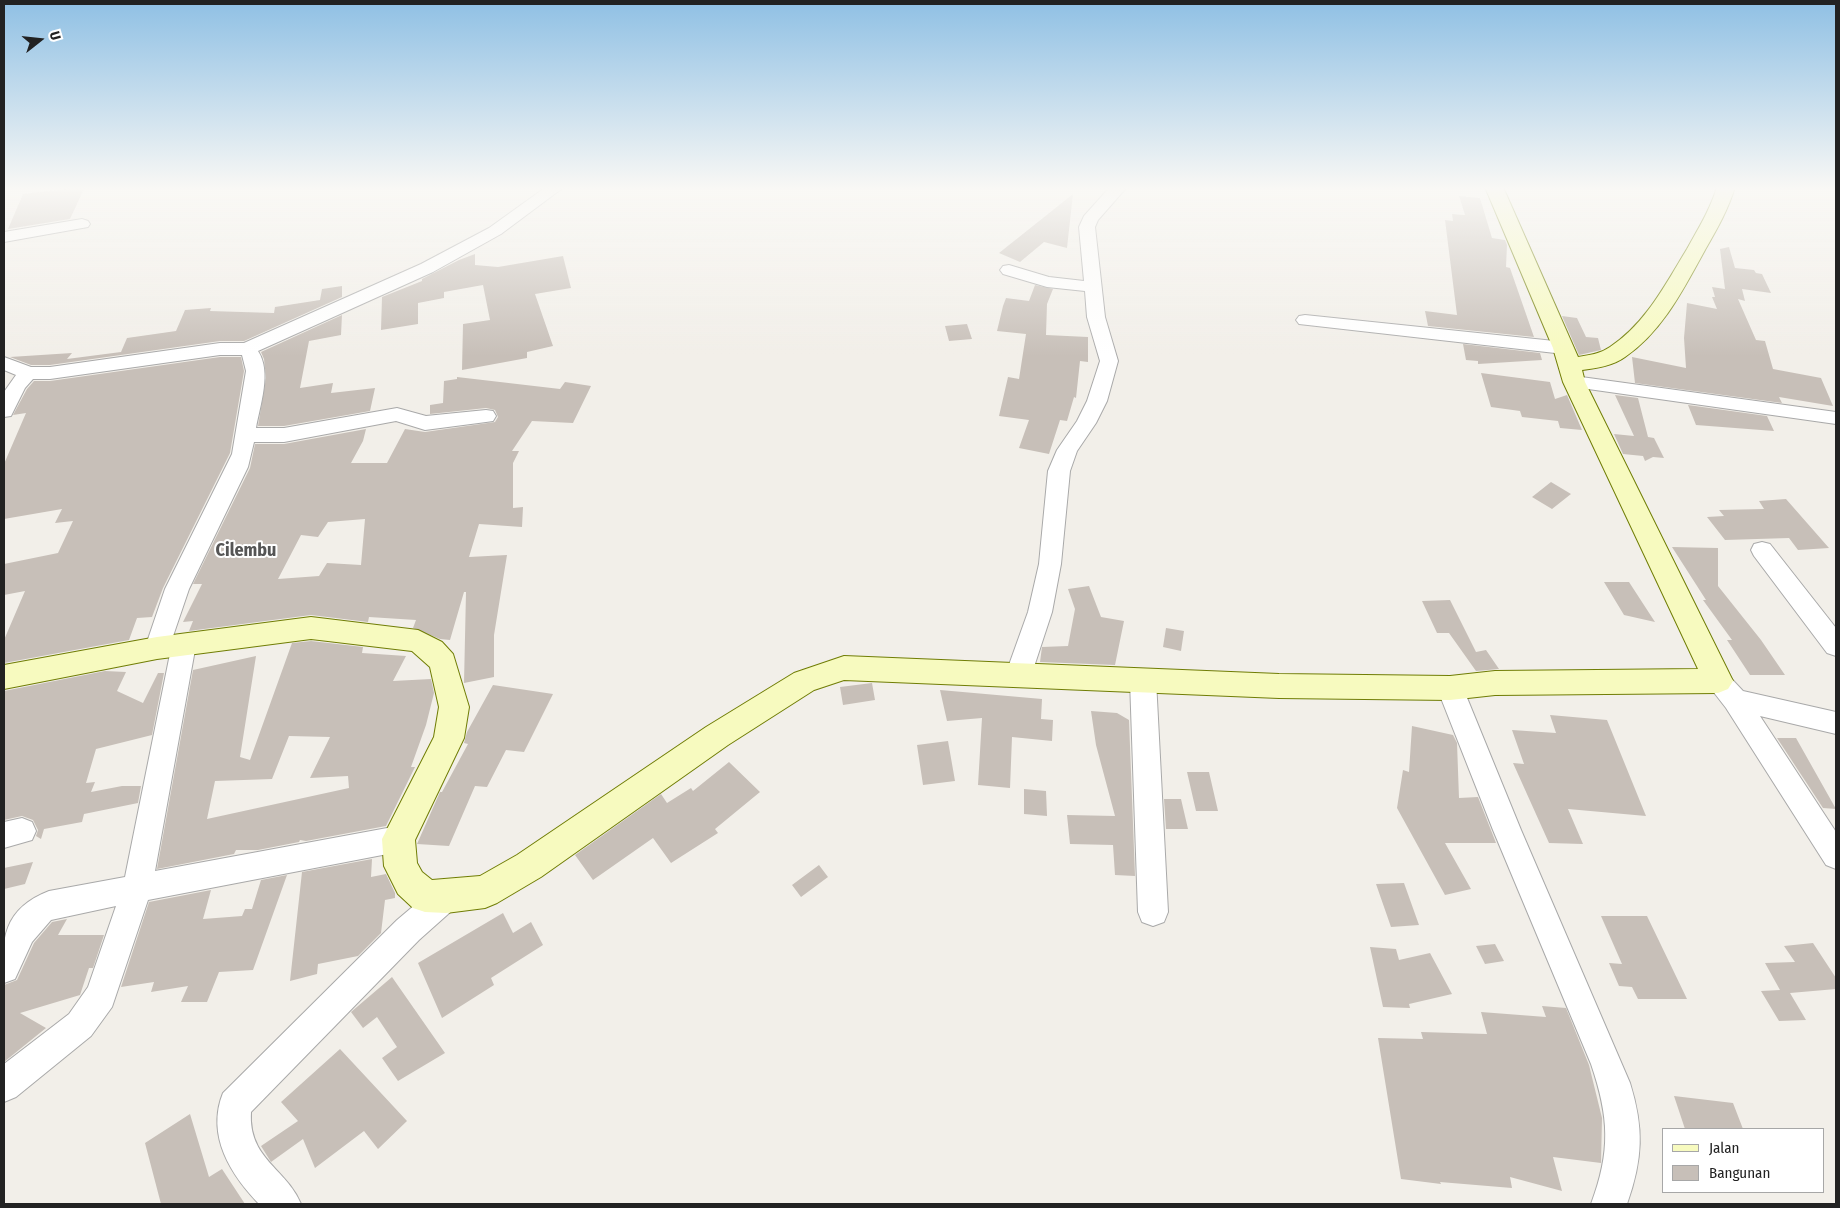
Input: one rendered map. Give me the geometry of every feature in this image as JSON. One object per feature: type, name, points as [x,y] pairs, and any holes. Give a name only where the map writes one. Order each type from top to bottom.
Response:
[{"type":"street","points":[[4,363],[28,373],[64,373],[195,351],[247,349],[427,268],[472,243]]},
{"type":"street","points":[[1018,676],[1040,612],[1050,564],[1059,471],[1067,450],[1086,423],[1097,401],[1109,361],[1106,344],[1096,317],[1088,243]]},
{"type":"street","points":[[1518,243],[1569,365],[1726,690],[1836,856]]},
{"type":"street","points":[[1569,365],[1601,360],[1617,353],[1641,333],[1659,312],[1700,243]]},
{"type":"street","points":[[1009,270],[1047,282],[1093,286]]},
{"type":"street","points":[[1305,320],[1569,365],[1836,418]]},
{"type":"street","points":[[157,648],[177,590],[237,467],[256,365],[247,349]]},
{"type":"street","points":[[4,411],[16,385],[28,373]]},
{"type":"street","points":[[244,435],[284,435],[397,414],[425,423],[486,416]]},
{"type":"street","points":[[1762,550],[1836,646]]},
{"type":"street","points":[[4,677],[157,648],[316,628],[418,641],[432,650],[443,662],[454,707],[453,723],[441,757],[407,818],[398,839],[401,866],[410,883],[424,896],[446,897],[486,892],[530,866],[623,799],[717,736],[813,677],[844,668],[1279,686],[1450,688],[1495,683],[1726,690],[1836,723]]},
{"type":"street","points":[[4,1085],[80,1025],[101,996],[137,889],[184,644]]},
{"type":"street","points":[[1143,680],[1152,912]]},
{"type":"street","points":[[1450,688],[1507,830],[1607,1063],[1621,1103],[1625,1143],[1620,1174],[1609,1204]]},
{"type":"street","points":[[4,968],[26,925],[38,909],[49,905],[398,839]]},
{"type":"street","points":[[283,1204],[247,1166],[234,1138],[233,1118],[235,1105],[408,930],[446,897]]},
{"type":"building","points":[[1011,243],[1042,243],[1020,262],[999,253]]},
{"type":"building","points":[[1049,243],[1068,243],[1067,248]]},
{"type":"building","points":[[1448,243],[1506,243],[1506,267],[1510,268],[1534,337],[1428,326],[1425,311],[1457,315]]},
{"type":"building","points":[[1729,247],[1735,268],[1754,270],[1756,273],[1762,274],[1771,293],[1742,289],[1745,301],[1738,299],[1756,340],[1765,341],[1773,369],[1821,378],[1833,406],[1779,397],[1782,403],[1635,383],[1632,357],[1686,368],[1684,338],[1687,303],[1717,309],[1712,297],[1715,297],[1712,287],[1725,289],[1720,249]]},
{"type":"building","points":[[475,254],[475,265],[498,267],[563,256],[571,288],[535,294],[553,346],[527,352],[527,358],[462,370],[463,324],[490,320],[483,285],[444,292],[444,298],[418,303],[418,324],[381,330],[382,297],[422,281],[422,279],[459,260]]},
{"type":"building","points":[[1035,285],[1053,289],[1047,304],[1046,335],[1088,337],[1088,362],[1080,361],[1076,398],[1074,397],[1067,421],[1060,420],[1049,454],[1019,448],[1029,420],[999,416],[1008,377],[1019,379],[1026,334],[997,331],[1003,306],[1006,298],[1029,301]]},
{"type":"building","points":[[342,286],[342,297],[244,341],[220,341],[50,365],[31,365],[10,357],[72,353],[67,359],[121,352],[127,338],[176,331],[185,310],[211,308],[210,311],[274,313],[275,307],[320,300],[322,289]]},
{"type":"building","points":[[342,315],[341,335],[309,341],[300,388],[333,383],[331,393],[375,388],[370,411],[284,426],[258,426],[266,378],[264,359],[261,352]]},
{"type":"building","points":[[1562,316],[1577,318],[1586,337],[1598,338],[1601,350],[1579,355]]},
{"type":"building","points":[[967,324],[972,339],[949,341],[945,326]]},
{"type":"building","points":[[1463,344],[1540,353],[1542,360],[1478,364],[1478,361],[1466,360]]},
{"type":"building","points":[[220,357],[241,357],[244,371],[230,453],[163,588],[152,617],[137,618],[129,640],[4,663],[4,640],[25,591],[4,595],[4,564],[58,553],[73,521],[55,523],[62,509],[4,519],[4,464],[26,413],[13,415],[27,389],[34,381],[50,381]]},
{"type":"building","points":[[1481,373],[1550,382],[1555,399],[1567,395],[1582,430],[1560,428],[1558,421],[1522,417],[1520,411],[1491,407]]},
{"type":"building","points":[[457,377],[560,389],[565,382],[591,386],[573,423],[532,421],[512,451],[519,451],[513,463],[513,508],[523,507],[522,527],[479,524],[469,557],[507,555],[494,635],[494,677],[464,683],[466,592],[464,592],[450,640],[440,639],[413,628],[416,620],[369,617],[368,622],[311,615],[189,631],[193,621],[183,622],[202,584],[193,584],[250,468],[255,444],[284,444],[366,429],[363,441],[351,463],[387,463],[405,429],[425,432],[495,422],[498,417],[495,410],[486,408],[430,414],[430,405],[443,403],[444,381],[457,379]],"holes":[[[365,519],[361,565],[327,563],[319,576],[278,579],[301,535],[318,537],[328,522]]]},
{"type":"building","points":[[1615,395],[1638,398],[1648,437],[1654,438],[1664,458],[1653,457],[1645,461],[1643,456],[1623,454],[1614,434],[1634,436]]},
{"type":"building","points":[[1688,405],[1767,416],[1774,431],[1696,425]]},
{"type":"building","points":[[1551,482],[1571,494],[1552,509],[1532,497]]},
{"type":"building","points":[[1786,499],[1829,548],[1798,550],[1789,538],[1725,540],[1707,517],[1724,516],[1719,510],[1764,509],[1759,501]]},
{"type":"building","points":[[1672,547],[1718,548],[1718,586],[1761,640],[1785,675],[1750,675],[1727,640],[1732,640],[1703,600],[1706,600]]},
{"type":"building","points":[[1604,582],[1629,582],[1655,622],[1624,615]]},
{"type":"building","points":[[1089,586],[1101,617],[1124,621],[1115,665],[1040,662],[1042,647],[1068,646],[1075,609],[1068,589]]},
{"type":"building","points":[[1450,600],[1476,652],[1486,650],[1499,669],[1476,671],[1449,633],[1437,633],[1422,601]]},
{"type":"building","points":[[1166,628],[1184,631],[1181,651],[1163,647]]},
{"type":"building","points":[[311,641],[363,647],[362,653],[406,656],[393,681],[431,679],[434,693],[426,725],[411,767],[415,767],[386,826],[306,841],[300,840],[299,842],[258,850],[236,850],[234,854],[157,869],[193,670],[256,656],[240,757],[250,760],[292,643]],"holes":[[[289,736],[330,737],[310,778],[348,776],[349,788],[207,819],[215,781],[272,779]]]},
{"type":"building","points":[[105,671],[126,672],[117,691],[143,703],[158,673],[164,673],[152,735],[96,749],[86,783],[95,782],[91,792],[122,786],[141,786],[138,803],[84,814],[82,822],[44,829],[41,839],[36,836],[38,830],[33,820],[22,816],[4,820],[4,691]]},
{"type":"building","points":[[872,683],[875,700],[843,705],[840,687]]},
{"type":"building","points":[[493,685],[553,694],[524,752],[506,750],[487,787],[475,786],[449,846],[417,844],[440,792],[442,792],[468,744],[464,743],[467,732]]},
{"type":"building","points":[[940,690],[1042,699],[1041,719],[1053,720],[1052,741],[1012,737],[1010,788],[978,785],[982,718],[947,721]]},
{"type":"building","points":[[1091,711],[1117,713],[1129,720],[1135,876],[1115,875],[1113,845],[1070,844],[1067,815],[1115,816],[1096,745]]},
{"type":"building","points":[[1550,715],[1607,720],[1646,816],[1568,809],[1583,844],[1549,843],[1513,763],[1524,764],[1512,730],[1556,733]]},
{"type":"building","points":[[1412,726],[1453,735],[1457,743],[1459,798],[1478,797],[1496,843],[1445,843],[1471,889],[1445,895],[1397,808],[1403,770],[1409,772]]},
{"type":"building","points":[[1777,738],[1796,738],[1836,809],[1823,808]]},
{"type":"building","points":[[948,741],[955,781],[923,785],[917,745]]},
{"type":"building","points":[[729,762],[760,792],[715,829],[718,833],[671,863],[653,838],[593,880],[575,855],[661,794],[667,803],[691,788],[693,791]]},
{"type":"building","points":[[1187,772],[1209,772],[1218,811],[1196,811]]},
{"type":"building","points":[[1024,789],[1046,791],[1047,816],[1024,814]]},
{"type":"building","points":[[1164,799],[1181,799],[1188,829],[1166,829]]},
{"type":"building","points":[[372,859],[371,877],[386,874],[395,893],[395,898],[385,900],[381,933],[358,956],[318,964],[317,974],[290,981],[302,872]]},
{"type":"building","points":[[33,862],[25,884],[4,889],[4,868]]},
{"type":"building","points":[[819,865],[828,877],[801,897],[792,885]]},
{"type":"building","points":[[287,875],[253,970],[219,972],[207,1002],[181,1002],[188,986],[151,992],[154,982],[121,987],[149,902],[211,890],[203,919],[242,916],[245,909],[252,909],[261,880]]},
{"type":"building","points":[[1404,883],[1419,925],[1391,927],[1376,884]]},
{"type":"building","points":[[503,913],[513,933],[531,922],[543,945],[491,978],[494,985],[442,1018],[418,963]]},
{"type":"building","points":[[1601,916],[1647,916],[1687,999],[1638,999],[1632,987],[1619,986],[1609,963],[1622,964]]},
{"type":"building","points":[[67,919],[58,935],[104,935],[93,968],[89,968],[80,995],[20,1013],[46,1028],[4,1062],[4,985],[17,980],[34,943],[52,922]]},
{"type":"building","points":[[1813,943],[1836,978],[1836,989],[1790,993],[1806,1020],[1779,1021],[1761,991],[1780,990],[1765,963],[1795,962],[1784,946]]},
{"type":"building","points":[[1495,944],[1504,961],[1485,964],[1476,946]]},
{"type":"building","points":[[1370,947],[1396,949],[1399,960],[1430,953],[1452,994],[1409,1004],[1410,1008],[1383,1007]]},
{"type":"building","points":[[392,977],[445,1053],[398,1081],[382,1058],[397,1047],[377,1017],[363,1028],[351,1012]]},
{"type":"building","points":[[1542,1006],[1566,1008],[1589,1065],[1602,1118],[1601,1163],[1553,1157],[1562,1191],[1510,1177],[1512,1188],[1440,1182],[1441,1184],[1401,1179],[1378,1038],[1423,1039],[1421,1032],[1487,1034],[1481,1012],[1546,1017]]},
{"type":"building","points":[[340,1049],[407,1121],[378,1149],[364,1131],[315,1168],[303,1139],[271,1162],[261,1146],[298,1121],[281,1102]]},
{"type":"building","points":[[1674,1096],[1733,1103],[1743,1128],[1685,1128]]},
{"type":"building","points":[[190,1114],[209,1177],[222,1169],[245,1204],[161,1204],[145,1143]]},
{"type":"district","name":"Cilembu","points":[[246,551]]}]
